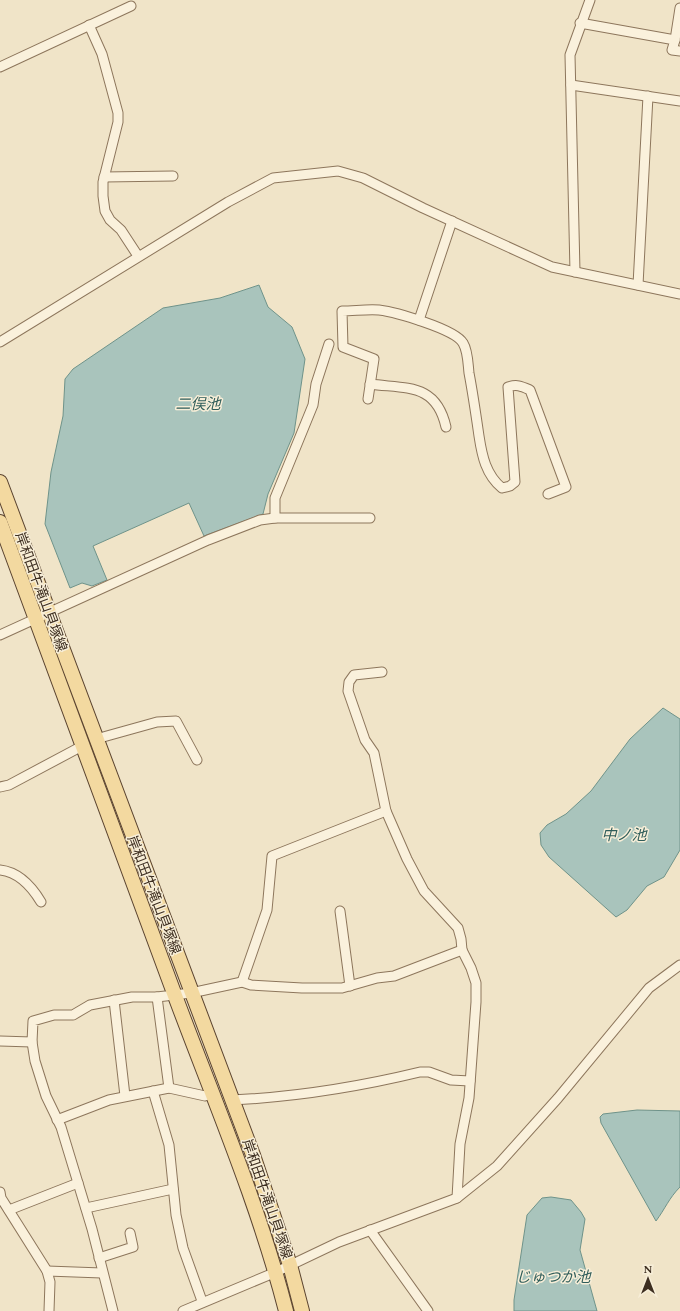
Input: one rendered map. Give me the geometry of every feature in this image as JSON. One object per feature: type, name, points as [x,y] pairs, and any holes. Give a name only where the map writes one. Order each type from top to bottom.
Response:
[{"type":"main road","name":"岸和田牛滝山貝塚線","points":[[0,482],[42,616]]},
{"type":"main road","name":"岸和田牛滝山貝塚線","points":[[0,522],[42,616],[90,742],[192,993],[253,1156],[290,1265],[302,1311]]},
{"type":"main road","name":"岸和田牛滝山貝塚線","points":[[90,742],[175,995],[213,1094],[276,1272],[286,1311]]},
{"type":"street","points":[[575,272],[570,55],[580,23],[590,0]]},
{"type":"street","points":[[0,67],[131,6]]},
{"type":"street","points":[[680,8],[672,50],[680,51]]},
{"type":"street","points":[[580,23],[674,40]]},
{"type":"street","points":[[89,25],[102,54],[118,113],[118,122],[104,177],[103,196],[105,211],[110,220],[121,230],[138,256]]},
{"type":"street","points":[[571,85],[680,101]]},
{"type":"street","points":[[638,285],[648,96]]},
{"type":"street","points":[[0,342],[138,256],[273,178],[338,171],[363,178],[552,267],[680,294]]},
{"type":"street","points":[[104,177],[173,176]]},
{"type":"street","points":[[419,320],[452,221]]},
{"type":"street","points":[[368,399],[374,359],[343,347],[342,311],[377,310],[394,312],[419,320],[456,336],[463,343],[467,358],[480,444],[488,471],[494,482],[502,488],[510,486],[515,482],[508,387],[516,385],[530,390],[566,487],[548,494]]},
{"type":"street","points":[[275,518],[275,498],[313,405],[316,384],[329,344]]},
{"type":"street","points":[[370,384],[422,391],[439,406],[446,427]]},
{"type":"street","points":[[0,635],[208,540],[260,520],[275,518],[370,518]]},
{"type":"street","points":[[382,672],[354,675],[349,682],[348,691],[365,740],[374,754],[386,811],[407,859],[424,891],[458,928],[462,939],[462,950],[471,968],[476,983],[469,1098],[460,1144],[457,1198]]},
{"type":"street","points":[[0,787],[9,785],[90,742],[157,722],[176,720],[197,760]]},
{"type":"street","points":[[242,982],[267,910],[272,856],[386,811]]},
{"type":"street","points":[[0,870],[11,872],[20,877],[34,890],[41,902]]},
{"type":"street","points":[[340,911],[350,986]]},
{"type":"street","points":[[113,1311],[86,1208],[57,1120],[46,1096],[35,1061],[32,1042],[33,1021],[54,1015],[73,1015],[90,1005],[114,1000],[132,997],[157,997],[192,993],[242,982],[251,985],[330,990],[378,978],[394,976],[462,950]]},
{"type":"street","points":[[183,1311],[276,1272],[339,1242],[457,1198],[497,1166],[558,1098],[650,988],[680,965]]},
{"type":"street","points":[[157,997],[169,1088]]},
{"type":"street","points":[[114,1000],[125,1096]]},
{"type":"street","points":[[0,1041],[32,1042]]},
{"type":"street","points":[[232,1100],[269,1098],[358,1085],[420,1072],[429,1072],[451,1080],[470,1081]]},
{"type":"street","points":[[57,1120],[109,1100],[169,1088],[205,1096],[213,1094]]},
{"type":"street","points":[[153,1091],[169,1145],[176,1215],[183,1248],[202,1302]]},
{"type":"street","points":[[9,1210],[78,1183]]},
{"type":"street","points":[[86,1208],[173,1189]]},
{"type":"street","points":[[0,1196],[47,1271],[50,1282],[49,1311]]},
{"type":"street","points":[[370,1230],[428,1311]]},
{"type":"street","points":[[99,1258],[133,1247],[130,1233]]},
{"type":"street","points":[[47,1271],[102,1273]]},
{"type":"water","name":"二俣池","points":[[259,285],[268,307],[292,327],[305,359],[294,433],[268,494],[263,514],[204,536],[189,503],[93,546],[107,580],[92,586],[82,583],[70,588],[45,524],[51,472],[63,416],[65,379],[73,369],[163,308],[220,298]]},
{"type":"water","name":"中ノ池","points":[[663,708],[680,719],[680,850],[664,877],[647,886],[627,910],[616,917],[549,857],[541,845],[540,833],[547,825],[566,814],[591,791],[630,739]]},
{"type":"water","points":[[637,1110],[680,1111],[680,1187],[656,1221],[601,1123],[600,1117],[603,1114]]},
{"type":"water","name":"じゅつか池","points":[[551,1197],[571,1200],[585,1219],[580,1250],[597,1311],[514,1311],[514,1300],[527,1215],[542,1198]]}]
